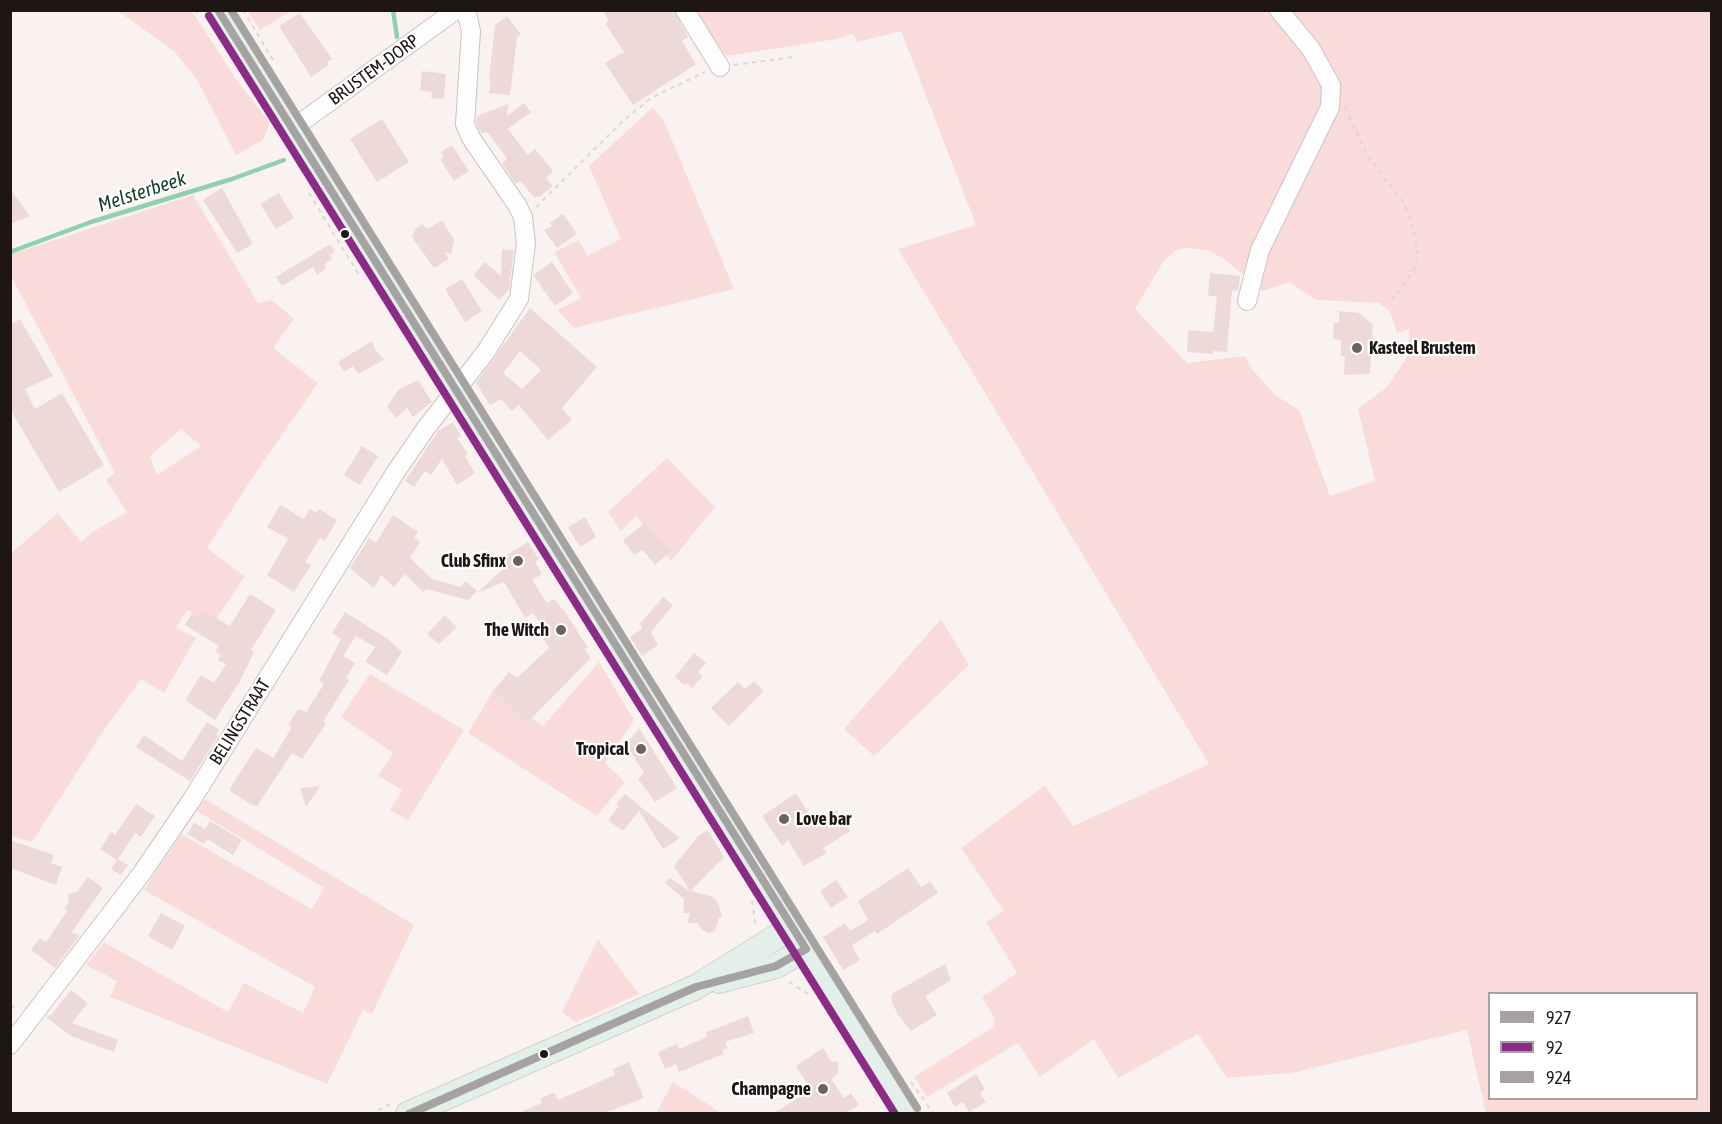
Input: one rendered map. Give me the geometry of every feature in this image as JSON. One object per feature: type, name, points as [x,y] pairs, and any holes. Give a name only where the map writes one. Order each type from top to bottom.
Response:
[{"type":"main road","points":[[218,10],[908,1113]]},
{"type":"main road","points":[[408,1113],[696,987],[792,927]]},
{"type":"main road","points":[[696,987],[776,966],[806,950]]},
{"type":"street","name":"BRUSTEM-DORP","points":[[292,129],[456,10]]},
{"type":"street","points":[[466,10],[471,31],[465,124],[471,138],[523,217]]},
{"type":"street","points":[[685,10],[720,67]]},
{"type":"street","points":[[1247,301],[1260,250],[1330,107],[1331,85],[1311,49],[1279,10]]},
{"type":"street","name":"BELINGSTRAAT","points":[[10,1045],[142,873],[191,801],[397,470],[512,315],[519,299],[526,243],[523,217]]},
{"type":"path","points":[[523,217],[651,98],[689,78],[720,67],[794,57]]},
{"type":"path","points":[[1331,85],[1349,114],[1365,150],[1381,175],[1401,198],[1411,220],[1417,248],[1416,266],[1405,284],[1390,301]]},
{"type":"path","points":[[790,982],[806,991]]},
{"type":"shaded area","points":[[118,11],[192,11],[236,79],[270,123],[263,140],[236,155],[196,78],[174,51]]},
{"type":"shaded area","points":[[247,11],[291,11],[260,30]]},
{"type":"shaded area","points":[[695,11],[1711,11],[1711,1113],[1486,1113],[1467,1030],[1292,1073],[1227,1078],[1198,1034],[1118,1078],[1094,1039],[1040,1077],[1018,1043],[927,1097],[914,1077],[995,1026],[994,1017],[982,997],[1017,973],[986,922],[1004,911],[961,848],[1045,785],[1073,826],[1209,764],[898,249],[976,225],[901,31],[857,42],[853,34],[837,39],[726,56]],"holes":[[[1186,248],[1207,250],[1224,259],[1263,291],[1289,282],[1316,300],[1379,303],[1390,311],[1397,333],[1410,329],[1406,359],[1386,388],[1358,409],[1375,481],[1330,496],[1299,410],[1275,395],[1252,369],[1245,356],[1187,363],[1135,309],[1163,262],[1176,250]]]},
{"type":"shaded area","points":[[653,107],[664,121],[734,289],[574,328],[557,310],[581,298],[554,252],[579,240],[587,256],[621,239],[589,166]]},
{"type":"shaded area","points":[[193,195],[258,303],[272,300],[294,319],[273,348],[318,383],[207,548],[245,576],[212,625],[187,610],[176,628],[196,638],[164,693],[141,679],[106,727],[32,842],[11,836],[11,553],[58,513],[81,542],[91,533],[127,512],[106,480],[115,473],[11,276],[10,252],[21,251]],"holes":[[[181,429],[201,446],[157,475],[150,456]]]},
{"type":"shaded area","points":[[667,458],[715,507],[671,561],[636,516],[621,531],[608,512]]},
{"type":"shaded area","points":[[941,619],[969,665],[874,756],[844,729]]},
{"type":"shaded area","points":[[599,662],[634,720],[605,763],[625,782],[597,816],[468,733],[494,689],[543,726]]},
{"type":"shaded area","points":[[370,674],[464,730],[408,820],[390,810],[402,790],[378,776],[393,753],[341,717]]},
{"type":"shaded area","points":[[205,799],[414,925],[372,1014],[363,1010],[327,1084],[110,997],[117,981],[86,965],[104,942],[228,1012],[244,983],[303,1013],[315,987],[144,890],[181,834],[312,909],[324,888],[197,811]]},
{"type":"shaded area","points":[[598,939],[639,994],[576,1022],[562,1012]]},
{"type":"shaded area","points":[[673,1082],[721,1113],[656,1113]]},
{"type":"building","points":[[602,10],[674,10],[688,37],[682,41],[696,64],[633,105],[605,63],[624,52],[605,23],[609,21]]},
{"type":"building","points":[[300,13],[332,59],[327,62],[329,65],[311,77],[279,26]]},
{"type":"building","points":[[507,16],[521,34],[517,38],[510,95],[489,93],[495,25]]},
{"type":"building","points":[[422,71],[446,74],[444,99],[431,98],[432,92],[420,91]]},
{"type":"building","points":[[524,103],[531,112],[508,129],[528,155],[535,149],[553,171],[546,178],[553,186],[539,197],[534,197],[520,181],[516,184],[502,163],[507,158],[487,132],[481,133],[476,122],[477,116],[508,104],[507,116]]},
{"type":"building","points":[[382,119],[409,162],[377,182],[350,139]]},
{"type":"building","points":[[452,145],[469,171],[454,181],[440,159],[444,157],[441,152]]},
{"type":"building","points":[[222,188],[253,244],[237,253],[203,200]]},
{"type":"building","points":[[10,189],[30,216],[10,224]]},
{"type":"building","points":[[279,193],[294,218],[276,229],[260,204]]},
{"type":"building","points":[[563,214],[577,234],[557,248],[544,230],[552,226],[550,223]]},
{"type":"building","points":[[442,220],[454,240],[451,255],[444,251],[449,259],[434,268],[412,237],[416,228],[422,224],[427,229]]},
{"type":"building","points":[[330,244],[335,251],[330,255],[332,259],[324,265],[326,268],[317,275],[313,267],[282,286],[276,277]]},
{"type":"building","points":[[502,249],[514,250],[509,289],[499,300],[473,275],[485,262],[501,276]]},
{"type":"building","points":[[552,262],[573,293],[555,306],[533,275]]},
{"type":"building","points":[[1210,273],[1240,276],[1238,291],[1232,290],[1227,352],[1213,351],[1213,354],[1187,352],[1188,330],[1213,332],[1217,296],[1208,296]]},
{"type":"building","points":[[462,279],[482,311],[465,322],[445,289]]},
{"type":"building","points":[[530,308],[597,367],[562,408],[572,420],[548,440],[519,405],[512,411],[501,399],[490,405],[476,383]],"holes":[[[520,351],[541,370],[522,389],[503,373]]]},
{"type":"building","name":"Kasteel Brustem","points":[[1339,311],[1359,313],[1373,325],[1370,374],[1344,375],[1345,356],[1341,356],[1341,340],[1333,339],[1334,323],[1339,323]]},
{"type":"building","points":[[20,319],[53,376],[25,389],[35,409],[62,393],[104,465],[59,492],[10,409],[10,324]]},
{"type":"building","points":[[372,341],[384,360],[358,374],[353,366],[344,372],[338,362]]},
{"type":"building","points":[[418,380],[432,402],[413,417],[407,408],[396,418],[387,407],[398,390]]},
{"type":"building","points":[[453,422],[461,436],[457,438],[468,454],[465,456],[475,473],[457,485],[442,459],[431,475],[425,471],[414,487],[405,481],[438,431]]},
{"type":"building","points":[[362,446],[378,456],[360,485],[344,475]]},
{"type":"building","points":[[280,505],[304,519],[310,509],[316,513],[319,509],[337,520],[325,541],[320,538],[305,562],[311,565],[294,592],[267,575],[288,539],[267,527]]},
{"type":"building","points":[[393,515],[418,532],[414,538],[420,542],[410,558],[432,579],[460,587],[466,581],[477,591],[468,600],[426,589],[423,592],[405,574],[394,587],[381,575],[374,588],[350,568],[369,538],[376,543]]},
{"type":"building","points":[[585,517],[596,537],[580,547],[568,527]]},
{"type":"building","points":[[645,523],[670,552],[655,565],[643,550],[634,555],[623,540]]},
{"type":"building","points":[[528,542],[539,559],[535,562],[542,574],[532,580],[547,603],[554,599],[565,612],[588,648],[584,649],[591,658],[527,723],[494,690],[509,672],[517,678],[549,648],[541,635],[546,632],[533,613],[525,618],[504,582],[477,593],[504,568],[499,560]]},
{"type":"building","points":[[250,594],[276,610],[251,650],[254,652],[240,681],[215,720],[185,700],[201,675],[214,683],[226,664],[218,660],[221,655],[215,652],[219,646],[185,625],[192,613],[200,618],[204,611],[230,626]]},
{"type":"building","points":[[663,597],[673,605],[651,632],[658,645],[642,656],[630,637],[643,628],[640,624]]},
{"type":"building","points":[[345,612],[388,639],[402,652],[387,675],[365,662],[375,647],[356,636],[343,656],[355,663],[346,678],[349,680],[323,722],[326,724],[302,759],[292,753],[257,806],[252,805],[229,790],[256,748],[273,758],[292,727],[288,725],[298,709],[306,712],[324,684],[319,681],[341,639],[332,633]]},
{"type":"building","points":[[445,615],[457,627],[439,644],[427,634]]},
{"type":"building","points":[[694,653],[706,663],[698,672],[703,676],[692,688],[686,683],[684,685],[675,677]]},
{"type":"building","points":[[754,681],[764,691],[729,726],[711,708],[738,682],[745,689]]},
{"type":"building","points":[[207,722],[219,730],[216,735],[218,736],[190,781],[136,747],[144,735],[182,761]]},
{"type":"building","points":[[639,728],[677,788],[655,802],[638,779],[644,772],[626,745]]},
{"type":"building","points":[[320,786],[306,807],[300,788]]},
{"type":"building","points":[[796,793],[816,824],[837,810],[850,831],[823,848],[827,853],[804,866],[788,840],[782,846],[762,816]]},
{"type":"building","points":[[625,794],[680,838],[663,849],[639,811],[623,831],[608,820],[619,806],[616,804]]},
{"type":"building","points":[[136,804],[155,816],[141,837],[135,833],[118,859],[128,865],[121,875],[111,869],[117,860],[100,849],[111,832],[115,835]]},
{"type":"building","points":[[210,821],[242,840],[233,855],[207,839],[204,844],[187,834],[194,823],[205,829]]},
{"type":"building","points":[[708,830],[724,857],[691,891],[713,897],[718,902],[722,917],[719,917],[715,931],[709,933],[702,930],[698,923],[687,923],[690,913],[683,913],[684,899],[665,883],[669,878],[690,891],[674,866],[698,836]]},
{"type":"building","points":[[10,840],[54,855],[51,863],[62,867],[56,885],[10,868]]},
{"type":"building","points":[[908,868],[921,887],[930,881],[938,893],[877,934],[875,931],[852,945],[860,960],[843,970],[823,937],[845,923],[850,931],[868,920],[858,901]]},
{"type":"building","points":[[88,877],[103,888],[72,932],[79,936],[55,968],[31,950],[40,938],[46,942],[67,911],[64,909],[69,902],[68,894],[77,892]]},
{"type":"building","points":[[836,880],[848,897],[831,908],[820,891]]},
{"type":"building","points":[[161,913],[185,926],[172,950],[148,936]]},
{"type":"building","points":[[945,964],[951,980],[925,996],[937,1015],[911,1031],[898,1015],[891,1000],[892,994]]},
{"type":"building","points":[[71,990],[88,1003],[72,1023],[118,1040],[114,1052],[71,1036],[46,1017],[51,1015]]},
{"type":"building","points":[[748,1016],[754,1033],[725,1042],[728,1048],[722,1050],[724,1054],[679,1072],[676,1064],[665,1069],[658,1052],[677,1044],[679,1049],[707,1037],[705,1033]]},
{"type":"building","points":[[823,1048],[831,1061],[838,1062],[838,1074],[831,1079],[844,1098],[851,1093],[859,1105],[845,1113],[774,1113],[811,1090],[796,1066]]},
{"type":"building","points":[[629,1062],[644,1098],[604,1113],[518,1113],[542,1103],[540,1099],[554,1092],[558,1100],[615,1075],[613,1069]]},
{"type":"building","points":[[976,1074],[985,1089],[980,1093],[986,1102],[969,1112],[963,1102],[955,1107],[947,1093]]},
{"type":"waterway","name":"Melsterbeek","points":[[393,10],[397,37]]},
{"type":"waterway","name":"Melsterbeek","points":[[10,252],[91,222],[232,179],[284,160]]},
{"type":"transit line","name":"927","points":[[218,10],[806,949],[776,966],[696,987],[409,1114]]},
{"type":"transit line","name":"924","points":[[231,10],[917,1108]]},
{"type":"transit line","name":"92","points":[[209,16],[895,1114]]},
{"type":"place","name":"Kasteel Brustem","points":[[1357,348]]},
{"type":"place","name":"Club Sfinx","points":[[518,561]]},
{"type":"place","name":"The Witch","points":[[561,630]]},
{"type":"place","name":"Tropical","points":[[641,749]]},
{"type":"place","name":"Love bar","points":[[784,819]]},
{"type":"place","name":"Champagne","points":[[823,1089]]}]
